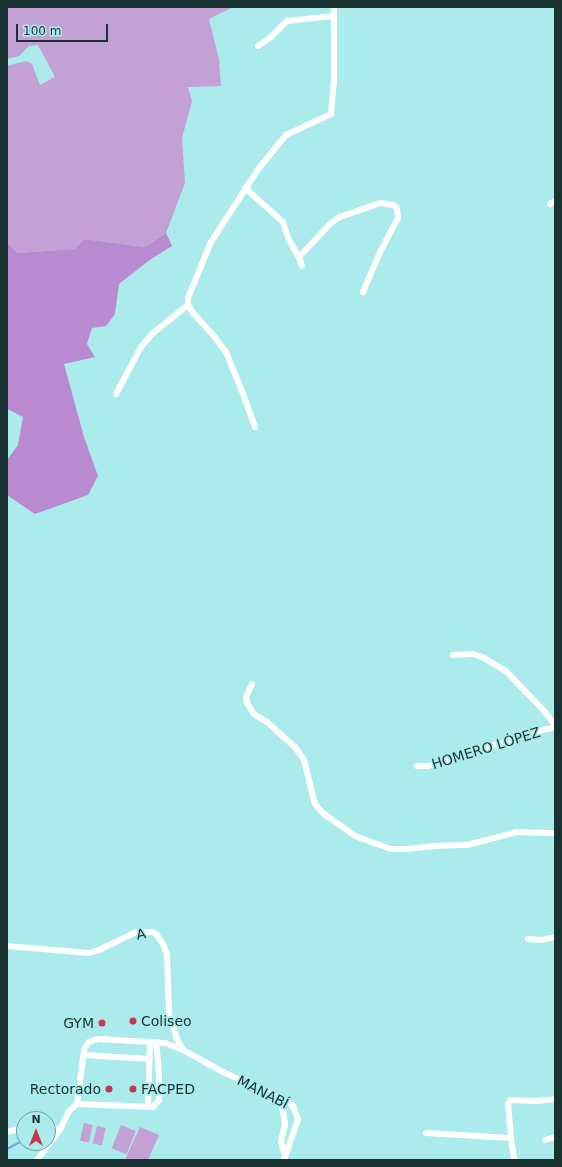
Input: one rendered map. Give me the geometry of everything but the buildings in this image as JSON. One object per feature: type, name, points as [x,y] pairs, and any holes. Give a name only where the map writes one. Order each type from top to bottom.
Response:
[{"type":"street","points":[[255,427],[226,352],[213,335],[192,313],[188,305],[190,288],[211,242],[245,188],[286,136],[331,114],[334,80],[334,7]]},
{"type":"street","points":[[258,46],[271,37],[287,21],[334,16]]},
{"type":"street","points":[[245,188],[283,222],[288,240],[299,257],[302,266]]},
{"type":"street","points":[[299,257],[335,219],[380,203],[393,205],[399,213],[398,218],[381,250],[363,292]]},
{"type":"street","points":[[116,394],[141,346],[153,333],[188,305]]},
{"type":"street","points":[[453,655],[473,654],[484,658],[506,671],[545,712],[555,726]]},
{"type":"street","points":[[252,684],[246,697],[247,703],[254,714],[267,722],[295,747],[304,760],[313,799],[324,814],[355,836],[391,849],[406,849],[433,846],[467,845],[517,832],[555,833]]},
{"type":"street","name":"HOMERO LÓPEZ","points":[[417,766],[428,766],[555,726]]},
{"type":"street","name":"A","points":[[7,946],[89,953],[99,950],[136,932],[153,932],[157,935],[164,946],[167,955],[169,1013],[177,1039],[183,1050]]},
{"type":"street","points":[[528,938],[542,940],[555,938]]},
{"type":"street","name":"MANABÍ","points":[[84,1055],[84,1050],[89,1042],[98,1039],[165,1043],[183,1050],[223,1072],[271,1094],[293,1106],[298,1119],[285,1157]]},
{"type":"street","points":[[148,1107],[150,1059],[153,1042]]},
{"type":"street","points":[[77,1104],[153,1107],[159,1100],[159,1074],[153,1042]]},
{"type":"street","points":[[40,1159],[60,1130],[69,1111],[77,1104],[84,1055],[150,1059]]},
{"type":"street","points":[[149,1073],[159,1074]]},
{"type":"street","points":[[271,1094],[283,1111],[285,1124],[281,1142],[285,1157]]},
{"type":"street","points":[[514,1160],[508,1104],[510,1100],[516,1098],[538,1101],[555,1099]]},
{"type":"street","points":[[56,1129],[60,1130]]},
{"type":"street","points":[[426,1133],[511,1138]]},
{"type":"street","points":[[545,1140],[555,1138]]},
{"type":"shaded area","points":[[7,7],[233,7],[209,19],[219,59],[221,86],[188,87],[192,101],[182,138],[185,183],[166,233],[145,247],[84,239],[74,249],[18,253],[7,242],[7,66],[26,61],[32,64],[40,85],[55,77],[38,45],[29,46],[19,56],[7,59]]},
{"type":"shaded area","points":[[166,233],[172,246],[151,259],[119,284],[115,314],[106,326],[92,328],[87,344],[95,357],[64,364],[84,437],[98,476],[88,495],[35,514],[7,495],[7,460],[18,445],[23,417],[7,409],[7,242],[18,253],[74,249],[84,239],[145,247]]},
{"type":"shaded area","points":[[84,1123],[93,1125],[89,1143],[80,1141]]},
{"type":"shaded area","points":[[121,1125],[136,1131],[126,1154],[112,1148]]},
{"type":"shaded area","points":[[97,1126],[106,1128],[102,1146],[93,1144]]},
{"type":"shaded area","points":[[140,1127],[159,1135],[148,1160],[125,1160]]},
{"type":"waterway","points":[[7,1149],[16,1144]]},
{"type":"place","name":"Coliseo","points":[[133,1021]]},
{"type":"place","name":"GYM","points":[[102,1023]]},
{"type":"place","name":"Rectorado","points":[[109,1089]]},
{"type":"place","name":"FACPED","points":[[133,1089]]}]
